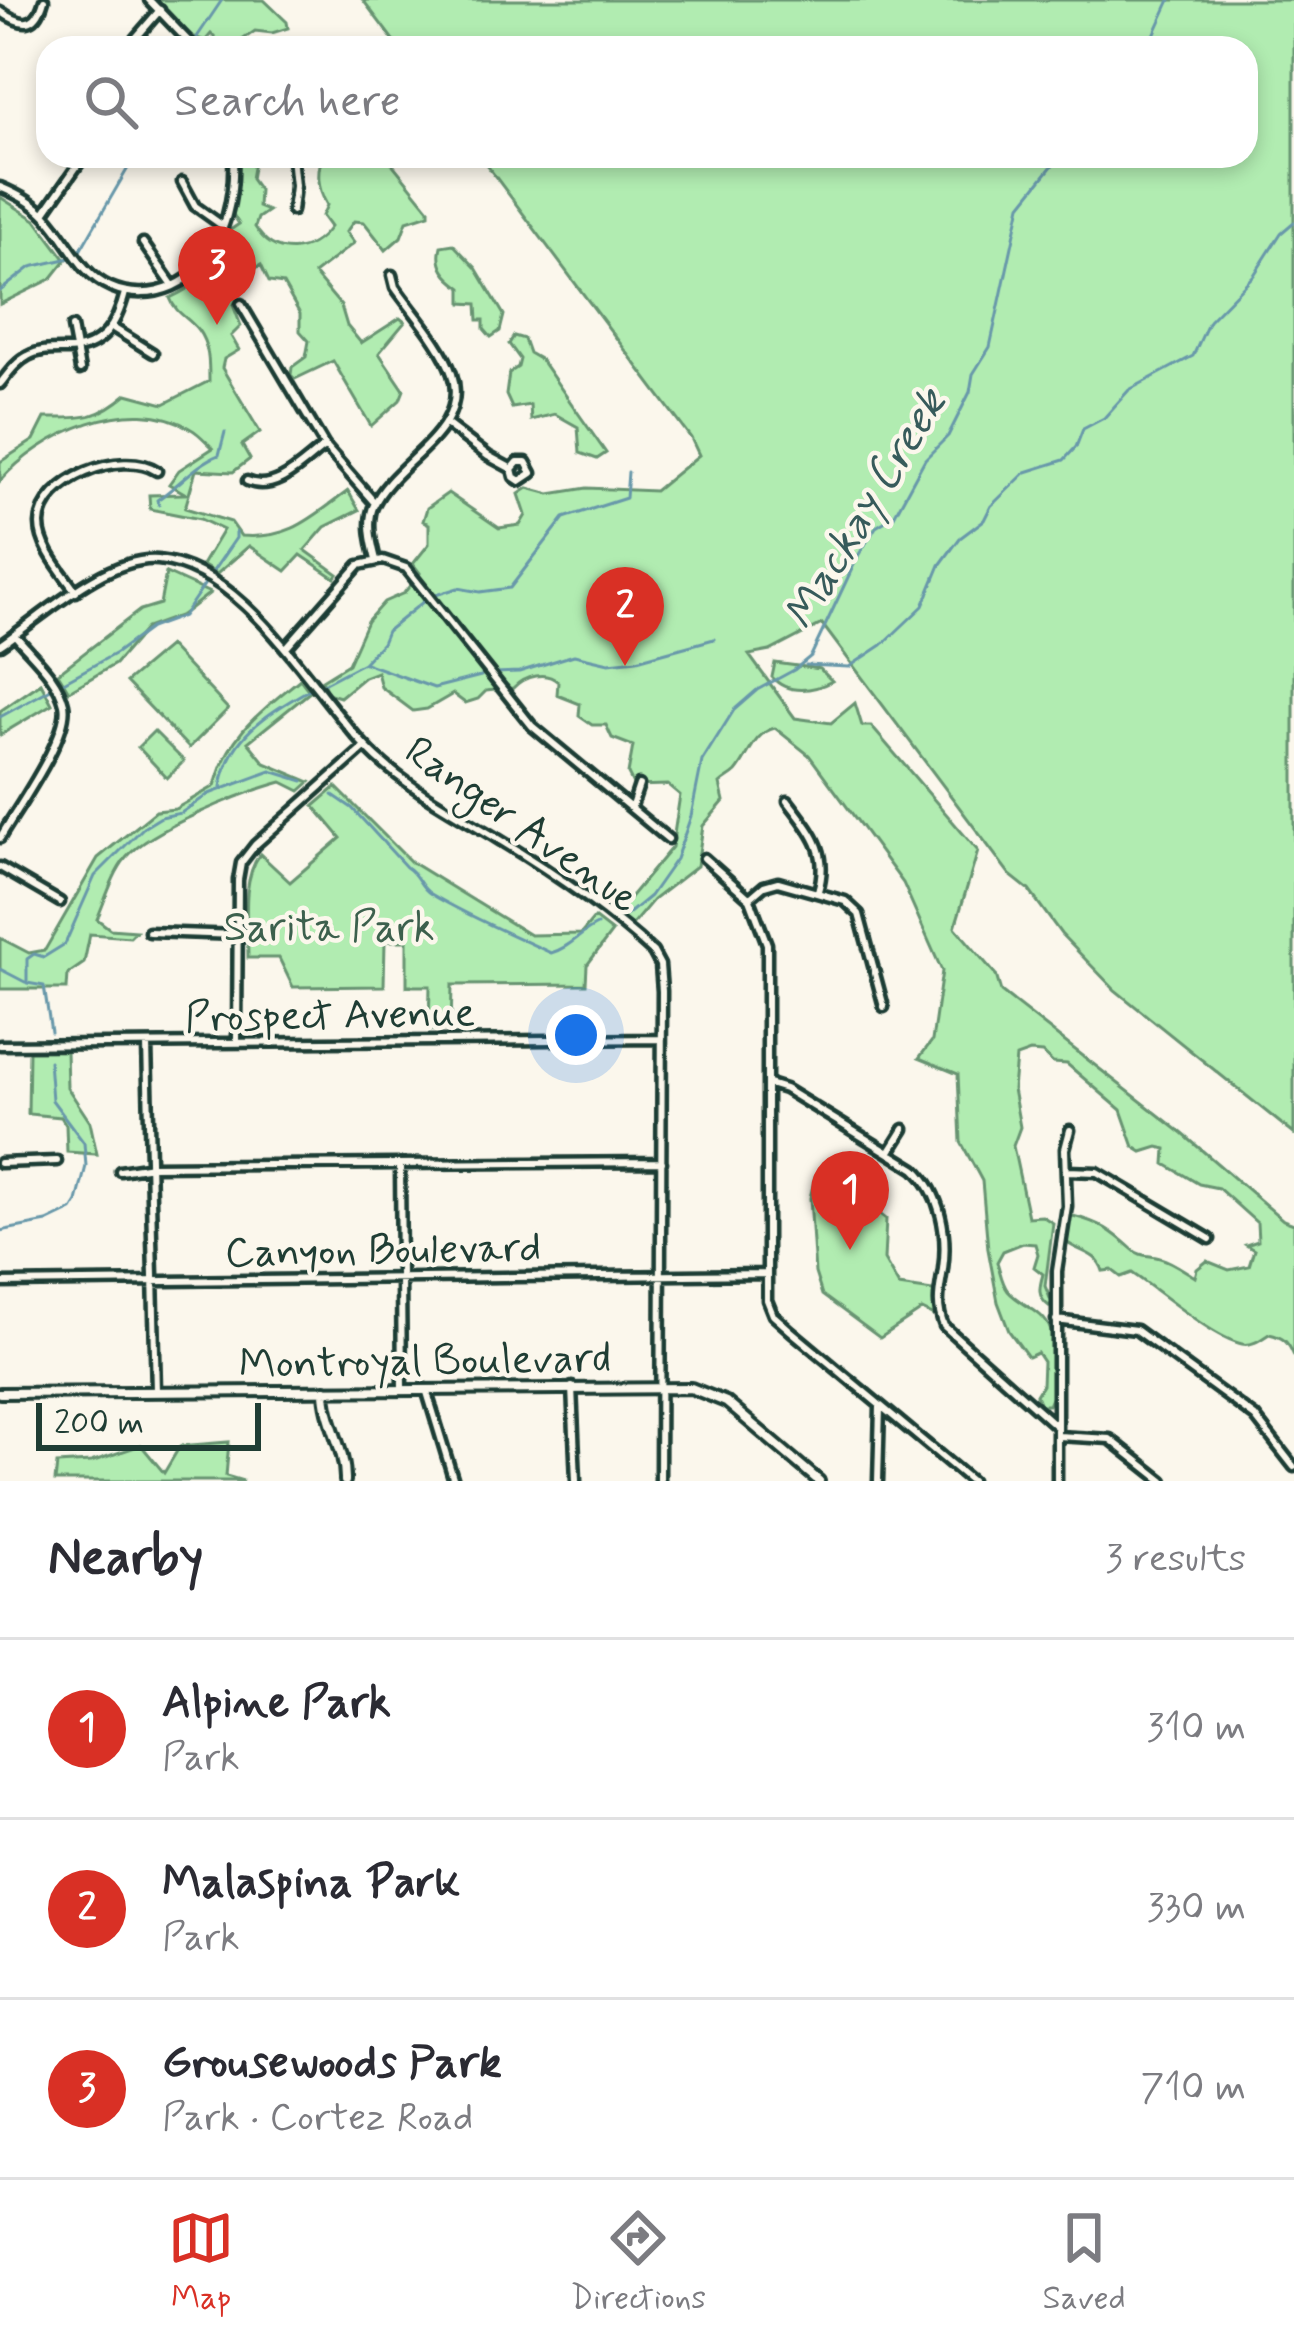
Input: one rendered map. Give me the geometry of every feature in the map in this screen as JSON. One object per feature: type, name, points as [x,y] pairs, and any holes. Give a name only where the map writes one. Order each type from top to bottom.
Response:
[{"type":"street","points":[[0,11],[28,24],[37,19],[44,0]]},
{"type":"street","points":[[149,0],[184,36]]},
{"type":"street","points":[[137,36],[160,10]]},
{"type":"street","points":[[44,214],[76,168]]},
{"type":"street","points":[[0,187],[44,214],[97,279],[125,292],[149,294],[173,286],[202,264],[223,226],[233,168]]},
{"type":"street","points":[[292,168],[292,211]]},
{"type":"street","points":[[182,182],[196,206],[223,226]]},
{"type":"street","points":[[143,243],[173,286]]},
{"type":"street","points":[[376,560],[370,527],[374,502],[446,423],[454,405],[453,376],[390,278],[392,274]]},
{"type":"street","points":[[0,384],[29,355],[95,343],[113,328],[125,292]]},
{"type":"street","points":[[241,304],[326,446],[374,502]]},
{"type":"street","points":[[72,327],[80,370]]},
{"type":"street","points":[[113,328],[153,353]]},
{"type":"street","points":[[446,423],[512,469]]},
{"type":"street","points":[[247,481],[257,485],[274,482],[326,446]]},
{"type":"street","points":[[0,645],[77,592],[41,534],[41,515],[51,496],[71,481],[112,466],[144,463],[157,471]]},
{"type":"street","points":[[286,648],[352,570],[376,560],[406,568],[532,727],[668,839]]},
{"type":"street","name":"Ranger Avenue","points":[[77,592],[128,562],[165,561],[190,569],[241,602],[286,648],[365,747],[395,774],[550,872],[649,947],[662,972],[660,1481]]},
{"type":"street","points":[[0,838],[52,748],[65,713],[56,686],[15,635]]},
{"type":"street","points":[[237,1044],[238,880],[245,856],[365,747]]},
{"type":"street","points":[[632,806],[639,785]]},
{"type":"street","points":[[788,801],[820,843],[824,862],[818,891]]},
{"type":"street","points":[[704,858],[750,898],[769,962],[767,1300],[773,1315],[971,1481]]},
{"type":"street","points":[[0,867],[60,902]]},
{"type":"street","points":[[750,898],[778,882],[845,902],[859,914],[884,1007]]},
{"type":"street","points":[[149,932],[238,934]]},
{"type":"street","name":"Prospect Avenue","points":[[0,1045],[662,1039]]},
{"type":"street","points":[[147,1045],[156,1391]]},
{"type":"street","points":[[767,1084],[785,1089],[921,1175],[939,1207],[944,1260],[937,1302],[944,1326],[1057,1431],[1110,1439],[1163,1481]]},
{"type":"street","points":[[889,1153],[904,1129]]},
{"type":"street","points":[[1058,1481],[1058,1250],[1067,1206],[1065,1149],[1070,1130]]},
{"type":"street","points":[[0,1163],[57,1161]]},
{"type":"street","points":[[120,1171],[152,1166],[662,1162]]},
{"type":"street","points":[[400,1164],[402,1389]]},
{"type":"street","points":[[1067,1171],[1096,1172],[1210,1239]]},
{"type":"street","name":"Canyon Boulevard","points":[[0,1283],[767,1274]]},
{"type":"street","points":[[1056,1321],[1136,1330],[1256,1417],[1294,1467]]},
{"type":"street","points":[[572,1387],[576,1481]]},
{"type":"street","name":"Montroyal Boulevard","points":[[0,1393],[691,1388],[721,1399],[818,1481]]},
{"type":"street","points":[[425,1389],[454,1481]]},
{"type":"street","points":[[326,1390],[345,1481]]},
{"type":"street","points":[[878,1481],[880,1407]]},
{"type":"green space","points":[[156,0],[264,0],[288,28],[248,36],[189,35]]},
{"type":"green space","points":[[363,0],[1294,0],[1294,1134],[1115,990],[1061,934],[1029,890],[1010,875],[822,624],[770,651],[749,655],[795,718],[831,723],[855,703],[862,726],[871,726],[978,851],[955,927],[996,975],[1001,992],[1183,1134],[1283,1220],[1294,1224],[1294,1356],[1285,1341],[1274,1335],[1249,1344],[1230,1340],[1132,1273],[1121,1277],[1112,1270],[1103,1271],[1092,1256],[1065,1241],[1059,1227],[1073,1216],[1106,1228],[1138,1253],[1165,1259],[1195,1277],[1207,1261],[1229,1270],[1249,1266],[1254,1250],[1246,1245],[1258,1241],[1257,1223],[1218,1188],[1199,1184],[1165,1164],[1166,1149],[1142,1152],[1134,1147],[1121,1110],[1067,1064],[1030,1052],[1016,1057],[1013,1089],[1020,1127],[1013,1146],[1028,1217],[1042,1216],[1053,1223],[1045,1286],[1052,1303],[1049,1306],[1041,1296],[1043,1274],[1034,1267],[1035,1244],[1003,1251],[997,1262],[1008,1291],[1043,1318],[1051,1331],[1054,1391],[1048,1405],[1040,1405],[1036,1395],[1042,1385],[1043,1362],[1037,1353],[1028,1357],[1009,1331],[998,1302],[982,1181],[961,1142],[958,1074],[919,1058],[932,1041],[942,971],[903,883],[809,755],[775,728],[761,735],[736,772],[720,784],[724,801],[703,826],[697,866],[653,900],[632,925],[616,914],[672,847],[680,795],[668,785],[634,786],[628,774],[633,746],[612,738],[606,725],[592,725],[579,716],[580,704],[557,695],[558,682],[535,676],[513,688],[486,691],[465,703],[453,694],[427,709],[413,711],[381,687],[377,672],[340,697],[327,693],[322,680],[348,664],[367,621],[384,602],[404,593],[420,573],[413,564],[429,544],[429,524],[423,521],[427,508],[448,493],[499,528],[520,525],[526,515],[519,494],[528,488],[550,494],[587,488],[655,491],[699,455],[489,168],[1258,168],[1258,36],[390,36]]},
{"type":"green space","points":[[235,168],[253,168],[258,207],[268,211],[255,227],[282,248],[303,248],[330,227],[322,216],[327,205],[319,168],[396,168],[429,209],[429,214],[407,221],[401,237],[386,250],[364,222],[354,221],[346,232],[354,243],[314,274],[341,306],[347,326],[361,343],[400,318],[405,322],[379,353],[404,390],[400,400],[371,426],[333,361],[295,379],[291,375],[292,367],[306,357],[309,341],[300,331],[300,314],[283,284],[269,282],[261,265],[230,284],[239,300],[233,305],[241,326],[231,336],[239,350],[224,359],[222,368],[260,432],[242,445],[250,459],[233,472],[196,470],[185,508],[231,522],[241,536],[258,536],[299,525],[348,491],[359,510],[325,527],[305,550],[338,574],[335,578],[301,555],[286,571],[249,546],[217,574],[202,565],[223,530],[200,519],[150,509],[149,495],[186,494],[169,484],[179,470],[213,448],[194,431],[167,418],[142,414],[88,423],[39,448],[0,481],[0,462],[34,440],[45,418],[89,416],[127,394],[164,404],[209,381],[202,336],[170,298],[192,286],[219,257],[223,235],[239,224],[232,213]]},
{"type":"green space","points":[[0,197],[36,220],[66,260],[51,279],[0,304]]},
{"type":"green space","points":[[453,244],[476,268],[504,315],[500,331],[491,337],[484,320],[478,320],[477,304],[462,303],[462,288],[441,265],[441,246]]},
{"type":"green space","points":[[514,336],[524,339],[529,353],[541,360],[606,453],[597,459],[580,453],[578,427],[555,414],[531,420],[530,405],[512,408],[506,395],[509,373],[520,359],[509,344]]},
{"type":"green space","points":[[166,573],[210,593],[182,615],[146,628],[115,664],[69,691],[58,673],[140,610],[160,604]]},
{"type":"green space","points":[[169,646],[228,709],[189,748],[126,682]]},
{"type":"green space","points":[[775,663],[820,669],[832,681],[809,689],[785,687],[772,677]]},
{"type":"green space","points":[[300,679],[310,692],[248,742],[265,763],[310,782],[300,791],[282,782],[266,787],[155,835],[121,864],[97,919],[110,929],[136,931],[130,937],[90,934],[84,963],[68,974],[67,989],[0,989],[0,938],[29,953],[45,950],[98,858],[156,811],[175,809],[215,786],[237,738]]},
{"type":"green space","points":[[41,683],[52,704],[0,735],[0,711]]},
{"type":"green space","points":[[154,731],[184,761],[167,778],[138,747]]},
{"type":"green space","name":"Sarita Park","points":[[336,787],[411,862],[530,935],[581,934],[594,918],[612,932],[587,965],[586,984],[452,985],[451,1030],[429,1030],[430,986],[407,986],[407,941],[385,941],[384,986],[293,987],[279,958],[248,958],[246,904],[254,865],[260,854],[290,882],[341,838],[314,806]]},
{"type":"green space","points":[[29,1051],[66,1051],[67,1087],[90,1122],[97,1154],[67,1152],[61,1117],[28,1114]]},
{"type":"green space","points":[[815,1177],[852,1192],[886,1219],[884,1260],[899,1286],[933,1291],[941,1319],[922,1310],[880,1338],[822,1295],[815,1273],[810,1198]]},
{"type":"green space","points":[[229,1442],[226,1476],[243,1481],[55,1481],[57,1464],[91,1462],[141,1445],[164,1473],[180,1446]]},
{"type":"waterway","points":[[198,36],[222,0]]},
{"type":"waterway","name":"Mackay Creek","points":[[1154,36],[1170,0]]},
{"type":"waterway","points":[[77,256],[128,168]]},
{"type":"waterway","name":"Mackay Creek","points":[[627,915],[650,896],[676,859],[702,761],[734,710],[811,656],[876,527],[894,516],[925,459],[948,436],[970,392],[973,374],[990,347],[1021,205],[1050,168]]},
{"type":"waterway","points":[[806,665],[849,667],[882,645],[923,606],[940,565],[960,538],[984,520],[991,506],[1026,472],[1064,460],[1083,429],[1104,418],[1129,390],[1193,356],[1209,321],[1254,275],[1281,233],[1294,222]]},
{"type":"waterway","points":[[0,291],[31,267],[70,258]]},
{"type":"waterway","points":[[159,505],[157,500],[219,455],[225,432]]},
{"type":"waterway","points":[[323,684],[363,663],[387,631],[429,597],[458,588],[480,592],[510,588],[564,518],[626,498],[628,472]]},
{"type":"waterway","points":[[211,574],[236,532]]},
{"type":"waterway","points":[[0,717],[116,653],[150,628],[183,616],[204,585]]},
{"type":"waterway","points":[[495,673],[519,672],[574,655],[609,663],[637,660],[714,639]]},
{"type":"waterway","points":[[365,663],[434,688],[481,676]]},
{"type":"waterway","points":[[221,787],[241,741],[265,718],[310,689]]},
{"type":"waterway","name":"Mackay Creek","points":[[51,1032],[44,986],[27,983],[27,959],[34,954],[44,957],[65,944],[95,876],[143,828],[161,817],[181,813],[209,794],[271,771],[303,781]]},
{"type":"waterway","name":"Mackay Creek","points":[[333,795],[352,808],[427,891],[475,918],[551,953],[597,925]]},
{"type":"waterway","points":[[0,969],[25,982]]},
{"type":"waterway","name":"Mackay Creek","points":[[0,1231],[47,1222],[72,1210],[77,1202],[86,1166],[84,1143],[52,1100],[49,1061]]},
{"type":"place","name":"Grousewoods Park","points":[[217,325]]},
{"type":"place","name":"Malaspina Park","points":[[625,666]]},
{"type":"place","name":"Alpine Park","points":[[850,1250]]}]
